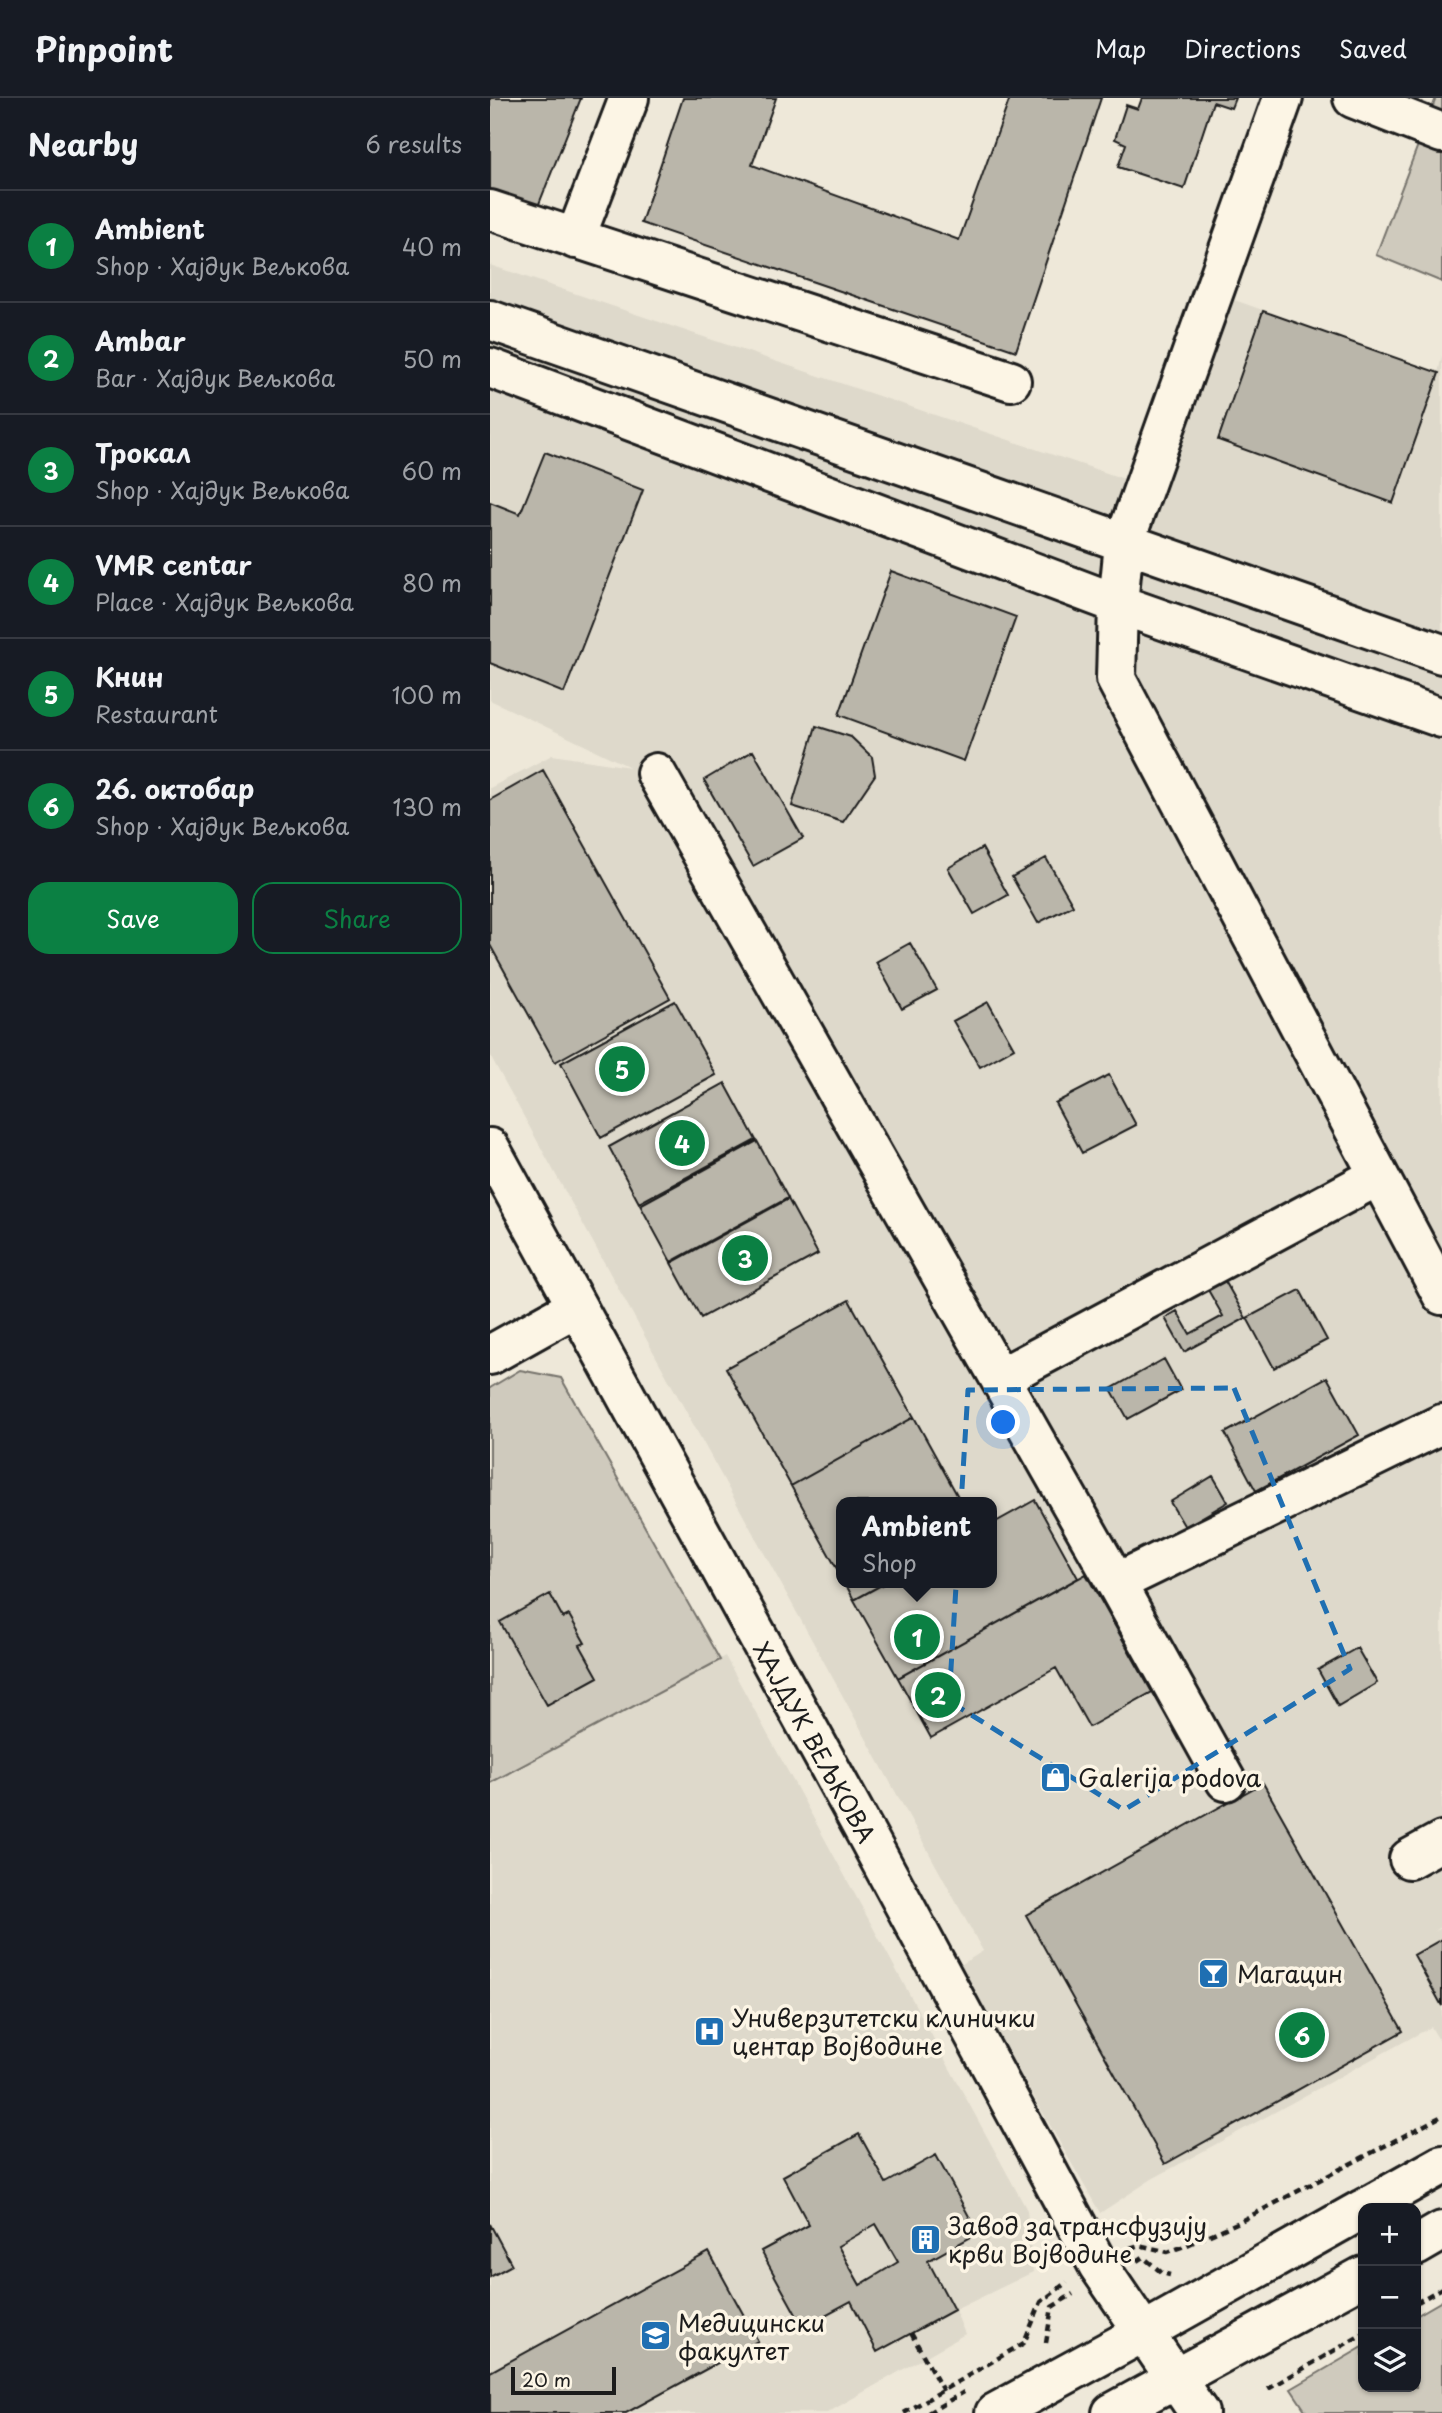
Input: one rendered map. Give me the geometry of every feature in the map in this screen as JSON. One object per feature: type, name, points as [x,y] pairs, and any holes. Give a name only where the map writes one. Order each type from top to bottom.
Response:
[{"type":"street","points":[[575,239],[629,98]]},
{"type":"street","points":[[1283,98],[1124,543],[1118,604],[1116,679],[1442,1295]]},
{"type":"street","points":[[1353,98],[1442,133]]},
{"type":"street","points":[[490,210],[1011,381]]},
{"type":"street","points":[[490,320],[1442,654]]},
{"type":"street","points":[[490,368],[1118,604],[1442,718]]},
{"type":"street","points":[[656,773],[1226,1781]]},
{"type":"street","name":"ХАЈДУК ВЕЉКОВА","points":[[490,1148],[858,1819],[1098,2265],[1199,2413]]},
{"type":"street","points":[[1000,1378],[1378,1176]]},
{"type":"street","points":[[490,1355],[576,1307]]},
{"type":"street","points":[[1116,1583],[1442,1424]]},
{"type":"street","points":[[1409,1859],[1442,1841]]},
{"type":"street","points":[[1375,2203],[1442,2165]]},
{"type":"street","points":[[995,2413],[1358,2212]]},
{"type":"street","points":[[1421,2243],[1442,2231]]},
{"type":"street","points":[[1112,2413],[1358,2279]]},
{"type":"path","points":[[904,2413],[1024,2343],[1041,2302],[1072,2279],[1123,2250],[1139,2245],[1168,2252],[1187,2245],[1237,2223],[1442,2116]]},
{"type":"path","points":[[1421,2300],[1442,2288]]},
{"type":"path","points":[[911,2333],[943,2391]]},
{"type":"path","points":[[1268,2389],[1358,2337]]},
{"type":"highlighted area","points":[[1234,1388],[1350,1669],[1124,1810],[949,1701],[968,1390]]},
{"type":"shaded area","points":[[1436,98],[1442,98],[1442,282],[1376,255]]},
{"type":"shaded area","points":[[490,265],[1160,491],[1226,297],[1438,373],[1442,356],[1442,1926],[1435,1931],[1442,1928],[1442,2045],[1431,2027],[1152,2179],[1100,2213],[959,1966],[983,1951],[490,1055],[490,788],[552,755],[630,767],[490,700]]},
{"type":"shaded area","points":[[520,1370],[561,1378],[720,1660],[490,1783],[490,1388]]},
{"type":"shaded area","name":"Универзитетски клинички центар Војводине","points":[[725,1656],[1027,2210],[1033,2272],[955,2310],[965,2334],[827,2413],[490,2413],[490,1783]]},
{"type":"shaded area","points":[[1442,2301],[1442,2413],[1307,2413],[1291,2389],[1358,2350],[1358,2392],[1421,2392],[1421,2313]]},
{"type":"building","points":[[490,98],[581,98],[533,219],[490,204]]},
{"type":"building","points":[[683,98],[776,98],[752,165],[959,240],[1010,98],[1101,98],[1016,351],[641,223]]},
{"type":"building","points":[[1142,98],[1235,98],[1231,108],[1213,102],[1184,189],[1118,167],[1126,144],[1115,139],[1126,105],[1138,109]]},
{"type":"building","points":[[1263,311],[1439,373],[1393,503],[1218,440]]},
{"type":"building","points":[[545,452],[643,490],[564,693],[490,663],[490,502],[520,514]]},
{"type":"building","points":[[891,571],[1016,617],[964,761],[839,715]]},
{"type":"building","points":[[816,726],[851,737],[872,757],[875,775],[843,822],[792,806]]},
{"type":"building","points":[[753,751],[803,838],[753,866],[704,780]]},
{"type":"building","points":[[543,770],[670,998],[555,1062],[490,945],[490,800]]},
{"type":"building","points":[[982,848],[1008,895],[974,914],[948,868]]},
{"type":"building","points":[[1046,858],[1073,905],[1038,923],[1012,877]]},
{"type":"building","points":[[910,943],[937,990],[902,1009],[876,962]]},
{"type":"building","points":[[675,1001],[716,1075],[601,1138],[561,1063]]},
{"type":"building","points":[[988,1002],[1014,1048],[980,1067],[953,1021]]},
{"type":"building","points":[[1109,1075],[1136,1125],[1082,1153],[1055,1103]]},
{"type":"building","points":[[725,1083],[756,1140],[639,1203],[609,1147]]},
{"type":"building","points":[[757,1141],[788,1198],[671,1262],[640,1205]]},
{"type":"building","points":[[788,1199],[818,1254],[701,1318],[671,1263]]},
{"type":"building","points":[[1225,1281],[1246,1318],[1184,1352],[1165,1318],[1177,1311],[1190,1334],[1223,1316],[1208,1290]]},
{"type":"building","points":[[1300,1290],[1327,1340],[1274,1368],[1247,1318]]},
{"type":"building","points":[[849,1300],[914,1417],[791,1486],[726,1368]]},
{"type":"building","points":[[1164,1359],[1181,1390],[1128,1419],[1111,1389]]},
{"type":"building","points":[[1327,1377],[1359,1435],[1256,1491],[1225,1433]]},
{"type":"building","points":[[914,1417],[958,1497],[836,1497],[836,1567],[791,1486]]},
{"type":"building","points":[[1213,1476],[1228,1502],[1185,1527],[1170,1502]]},
{"type":"building","points":[[1035,1500],[1078,1578],[898,1678],[854,1600],[876,1588],[997,1588],[997,1521]]},
{"type":"building","points":[[1086,1574],[1152,1692],[1089,1727],[1056,1668],[931,1738],[898,1678]]},
{"type":"building","points":[[848,1588],[876,1588],[854,1600]]},
{"type":"building","points":[[550,1594],[563,1618],[569,1615],[585,1643],[580,1645],[598,1677],[547,1705],[500,1622]]},
{"type":"building","points":[[1357,1648],[1377,1683],[1338,1706],[1318,1670]]},
{"type":"building","name":"Магацин","points":[[1263,1783],[1403,2031],[1165,2164],[1026,1915]]},
{"type":"building","points":[[1442,1939],[1442,2006],[1414,1955]]},
{"type":"building","name":"Завод за трансфузију крви Војводине","points":[[859,2134],[886,2183],[936,2155],[978,2233],[928,2261],[954,2310],[877,2352],[851,2301],[803,2327],[761,2251],[809,2225],[783,2176]],"holes":[[[876,2224],[898,2262],[860,2285],[838,2246]]]},
{"type":"building","points":[[490,2224],[512,2265],[490,2277]]},
{"type":"building","name":"Медицински факултет","points":[[709,2252],[758,2341],[626,2413],[490,2413],[490,2372]]},
{"type":"place","name":"Книн","points":[[622,1069]]},
{"type":"place","name":"VMR centar","points":[[682,1143]]},
{"type":"place","name":"Трокал","points":[[745,1258]]},
{"type":"place","name":"Ambient","points":[[917,1637]]},
{"type":"place","name":"Ambar","points":[[938,1695]]},
{"type":"place","name":"Galerija podova","points":[[1055,1777]]},
{"type":"place","name":"Магацин","points":[[1214,1973]]},
{"type":"place","name":"Универзитетски клинички центар Војводине","points":[[709,2031]]},
{"type":"place","name":"26. октобар","points":[[1302,2035]]},
{"type":"place","name":"Завод за трансфузију крви Војводине","points":[[925,2239]]},
{"type":"place","name":"Медицински факултет","points":[[655,2336]]}]
